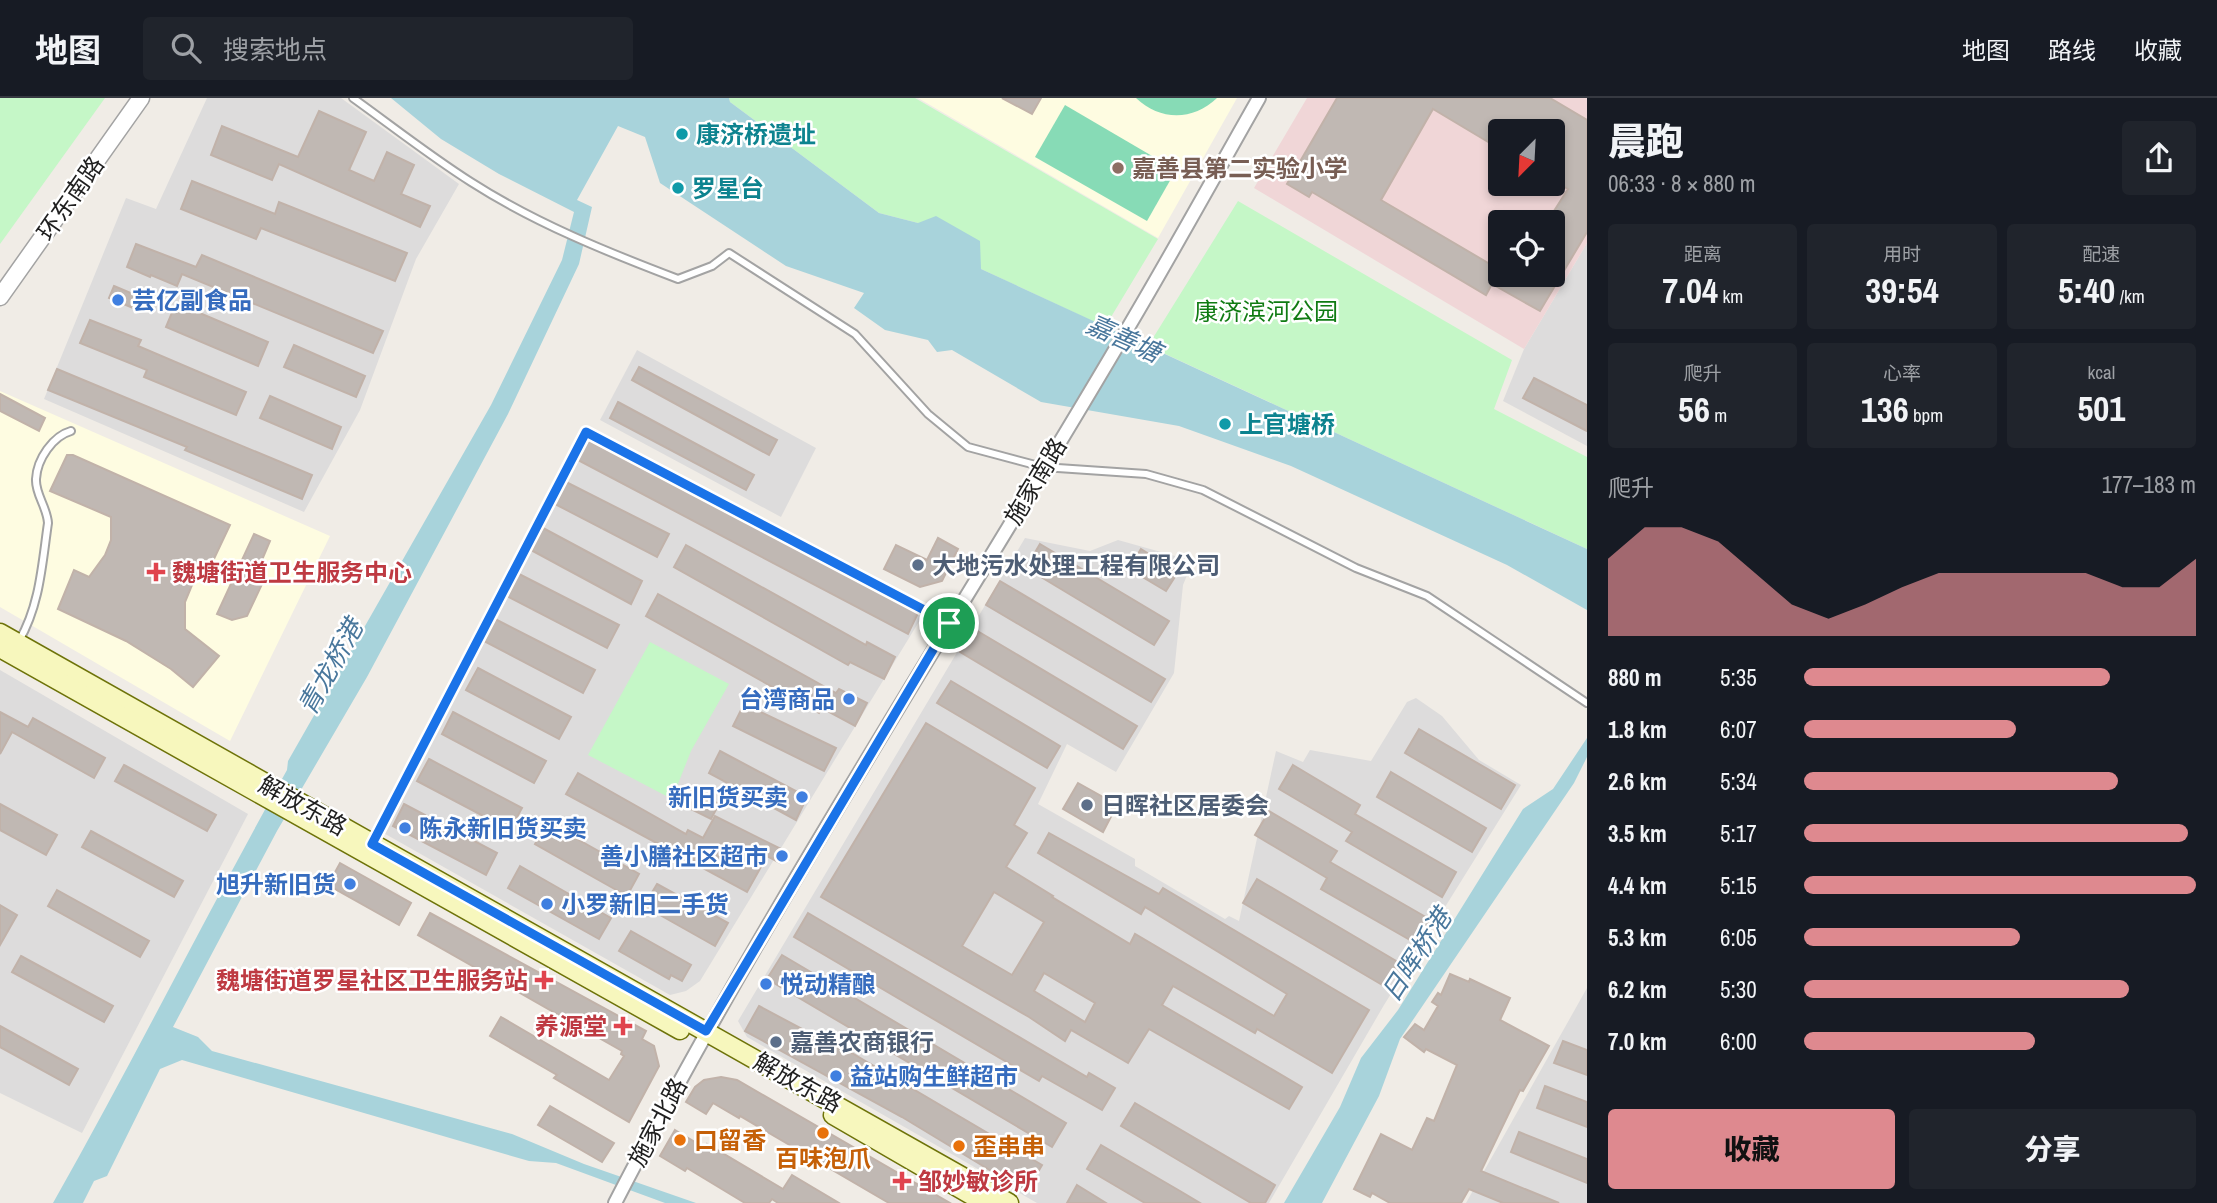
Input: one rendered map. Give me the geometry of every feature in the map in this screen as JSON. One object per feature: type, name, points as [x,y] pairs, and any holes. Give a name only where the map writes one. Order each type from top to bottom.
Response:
[{"type":"main road","name":"解放东路","points":[[0,633],[10,649],[703,1036],[1009,1203]]},
{"type":"main road","name":"解放东路","points":[[305,814],[372,844],[985,1203]]},
{"type":"street","name":"环东南路","points":[[0,297],[141,98]]},
{"type":"street","name":"施家南路","points":[[703,1036],[949,623],[1132,323],[1259,98]]},
{"type":"street","name":"施家北路","points":[[615,1203],[703,1036]]},
{"type":"lane","points":[[353,98],[471,182],[552,226],[678,279],[712,266],[729,253],[855,334],[929,414],[968,447],[1043,467],[1146,474],[1203,490],[1356,568],[1427,596],[1587,703]]},
{"type":"lane","points":[[10,649],[31,620],[36,605],[48,523],[47,509],[39,494],[36,479],[50,443],[60,434],[71,430]]},
{"type":"lane","points":[[372,844],[586,432],[949,623]]},
{"type":"shaded area","points":[[207,98],[341,98],[459,184],[416,259],[360,410],[304,512],[44,399],[126,198],[156,209]]},
{"type":"shaded area","name":"嘉善县第二实验小学","points":[[918,98],[1237,98],[1158,238]]},
{"type":"shaded area","points":[[1307,98],[1587,98],[1587,243],[1565,280],[1565,210],[1488,210],[1488,287],[1561,287],[1524,349],[1254,188]]},
{"type":"shaded area","points":[[1587,243],[1587,446],[1503,401],[1524,349],[1561,287],[1565,287],[1565,280]]},
{"type":"shaded area","points":[[637,350],[816,448],[781,517],[600,420]]},
{"type":"shaded area","name":"魏塘街道卫生服务中心","points":[[0,391],[330,536],[230,741],[0,607]]},
{"type":"shaded area","points":[[586,436],[923,615],[700,981],[686,991],[670,995],[380,831]]},
{"type":"shaded area","points":[[1025,538],[1090,551],[1118,540],[1193,561],[1183,585],[1174,673],[1116,772],[1067,744],[1038,804],[1135,859],[1135,866],[1225,919],[1229,916],[1239,921],[1276,751],[1303,762],[1310,750],[1371,761],[1407,702],[1416,698],[1442,716],[1479,760],[1521,785],[1384,1005],[1269,1203],[1037,1203],[747,1037],[738,1021]]},
{"type":"shaded area","points":[[0,670],[248,814],[82,1133],[0,1093]]},
{"type":"shaded area","points":[[1587,988],[1587,1203],[1466,1203]]},
{"type":"green space","points":[[0,98],[105,98],[0,244]]},
{"type":"green space","name":"康济滨河公园","points":[[729,98],[915,98],[1158,239],[1105,327],[981,269],[918,223],[879,213],[730,102]]},
{"type":"green space","points":[[1136,98],[1217,98],[1198,111],[1176,115],[1155,111]]},
{"type":"green space","points":[[1065,105],[1176,170],[1147,221],[1035,157]]},
{"type":"green space","name":"康济滨河公园","points":[[1238,201],[1512,360],[1494,409],[1587,457],[1587,549],[1148,346]]},
{"type":"green space","points":[[650,642],[729,684],[691,751],[672,799],[588,755]]},
{"type":"water","name":"嘉善塘","points":[[391,98],[729,98],[730,102],[879,213],[918,223],[936,216],[980,241],[981,269],[1587,549],[1587,610],[1507,565],[1291,466],[1179,426],[1041,402],[952,350],[937,352],[928,340],[885,330],[854,308],[864,293],[786,266],[660,183],[645,137],[618,126],[577,200],[592,207],[579,264],[508,414],[367,677],[277,831],[173,1027],[198,1037],[212,1051],[512,1134],[584,1164],[696,1203],[665,1203],[556,1163],[529,1161],[182,1060],[160,1069],[107,1176],[94,1181],[83,1203],[53,1203],[287,770],[288,761],[491,405],[562,260],[574,212],[499,174],[441,139]]},
{"type":"water","points":[[1587,738],[1587,757],[1574,783],[1400,1039],[1379,1096],[1322,1203],[1284,1203],[1340,1107],[1361,1058],[1398,1010],[1523,809],[1553,789]]},
{"type":"building","points":[[1002,98],[1041,98],[1032,114]]},
{"type":"building","points":[[1337,98],[1550,98],[1587,120],[1587,232],[1565,269],[1565,210],[1555,210],[1568,189],[1565,187],[1565,119],[1488,119],[1488,142],[1433,109],[1381,200],[1488,263],[1488,287],[1490,287],[1486,295],[1312,192],[1309,197],[1287,184]]},
{"type":"building","points":[[319,111],[366,132],[349,170],[374,181],[387,152],[414,165],[401,194],[430,206],[420,227],[279,164],[272,180],[211,155],[222,126],[298,157]]},
{"type":"building","points":[[192,181],[275,214],[279,202],[407,253],[395,281],[261,228],[256,239],[181,209]]},
{"type":"building","points":[[136,244],[196,267],[202,255],[383,331],[373,353],[182,274],[177,286],[151,275],[150,277],[127,267]]},
{"type":"building","points":[[114,286],[145,299],[140,311],[109,298]]},
{"type":"building","points":[[1497,287],[1554,287],[1540,311]]},
{"type":"building","points":[[176,303],[268,342],[258,366],[166,327]]},
{"type":"building","points":[[90,320],[141,340],[138,346],[246,392],[236,415],[144,377],[147,370],[80,343]]},
{"type":"building","points":[[294,345],[365,376],[356,397],[284,367]]},
{"type":"building","points":[[639,367],[777,440],[769,455],[632,380]]},
{"type":"building","points":[[57,369],[312,475],[302,499],[185,450],[187,447],[48,390]]},
{"type":"building","points":[[1534,378],[1587,405],[1587,431],[1523,398]]},
{"type":"building","points":[[0,394],[45,418],[39,431],[0,411]]},
{"type":"building","points":[[270,396],[341,427],[332,449],[260,418]]},
{"type":"building","points":[[618,402],[754,475],[746,490],[610,418]]},
{"type":"building","points":[[588,440],[918,613],[908,634],[578,460]]},
{"type":"building","points":[[67,455],[73,455],[230,525],[213,561],[192,585],[185,602],[185,629],[219,656],[193,687],[171,669],[126,641],[58,609],[74,570],[89,577],[105,555],[111,540],[111,517],[50,491]]},
{"type":"building","points":[[566,482],[669,534],[657,557],[555,504]]},
{"type":"building","points":[[543,528],[642,581],[631,604],[531,550]]},
{"type":"building","points":[[254,534],[270,541],[256,574],[263,582],[247,616],[232,620],[217,614]]},
{"type":"building","name":"大地污水处理工程有限公司","points":[[938,538],[958,549],[942,581],[920,587],[884,569],[896,545],[927,560]]},
{"type":"building","points":[[1040,544],[1169,621],[1154,645],[1026,568]]},
{"type":"building","points":[[686,545],[866,645],[867,642],[895,657],[884,679],[850,662],[848,665],[674,567]]},
{"type":"building","points":[[1141,549],[1178,572],[1166,591],[1129,569]]},
{"type":"building","points":[[519,574],[619,625],[607,648],[507,596]]},
{"type":"building","points":[[1000,581],[1165,679],[1151,702],[986,605]]},
{"type":"building","points":[[658,594],[836,693],[839,689],[867,703],[855,726],[822,708],[819,713],[646,616]]},
{"type":"building","points":[[495,619],[595,670],[583,693],[484,641]]},
{"type":"building","points":[[974,629],[1137,726],[1123,749],[960,652]]},
{"type":"building","points":[[478,668],[571,717],[559,739],[466,690]]},
{"type":"building","points":[[951,681],[1060,746],[1047,768],[937,703]]},
{"type":"building","points":[[744,704],[836,748],[824,771],[733,726]]},
{"type":"building","points":[[0,712],[28,727],[33,718],[105,758],[94,778],[12,732],[0,754]]},
{"type":"building","points":[[453,712],[546,761],[534,783],[442,734]]},
{"type":"building","points":[[926,723],[1035,788],[1014,825],[1027,833],[1006,867],[1052,897],[1130,944],[1135,934],[1274,1016],[1287,994],[1145,907],[1141,914],[1038,853],[1049,833],[1159,894],[1163,888],[1369,1010],[1332,1073],[1257,1029],[1255,1033],[1173,986],[1162,1005],[1302,1087],[1289,1109],[1149,1029],[1128,1063],[1071,1030],[1065,1041],[1029,1017],[821,897]],"holes":[[[994,892],[1044,922],[1012,975],[962,946]],[[1044,973],[1095,1003],[1085,1022],[1034,991]]]},
{"type":"building","points":[[1419,729],[1515,785],[1501,809],[1405,753]]},
{"type":"building","points":[[720,751],[807,797],[796,820],[709,773]]},
{"type":"building","points":[[429,759],[522,808],[510,830],[417,781]]},
{"type":"building","points":[[124,765],[216,815],[207,831],[115,781]]},
{"type":"building","points":[[1293,765],[1360,805],[1355,814],[1456,872],[1442,897],[1346,841],[1352,832],[1279,789]]},
{"type":"building","points":[[1391,772],[1486,828],[1472,852],[1377,797]]},
{"type":"building","points":[[578,773],[686,834],[688,830],[703,838],[715,816],[787,852],[780,863],[767,856],[747,892],[566,794]]},
{"type":"building","name":"日晖社区居委会","points":[[1078,783],[1117,805],[1103,832],[1063,809]]},
{"type":"building","points":[[697,793],[719,804],[711,819],[689,808]]},
{"type":"building","points":[[0,804],[57,835],[46,855],[0,830]]},
{"type":"building","points":[[404,804],[497,853],[486,875],[393,826]]},
{"type":"building","points":[[1269,811],[1337,851],[1330,862],[1431,920],[1417,944],[1321,889],[1327,878],[1255,835]]},
{"type":"building","points":[[547,822],[639,874],[627,896],[535,844]]},
{"type":"building","points":[[91,831],[183,881],[174,897],[82,847]]},
{"type":"building","points":[[340,863],[411,903],[399,925],[328,885]]},
{"type":"building","points":[[520,866],[611,918],[599,939],[508,888]]},
{"type":"building","points":[[1257,879],[1398,962],[1384,986],[1243,903]]},
{"type":"building","points":[[657,884],[728,923],[715,946],[644,906]]},
{"type":"building","points":[[57,890],[149,941],[140,957],[48,906]]},
{"type":"building","points":[[0,905],[17,915],[0,945]]},
{"type":"building","points":[[430,913],[646,1031],[642,1039],[654,1046],[659,1066],[629,1122],[490,1036],[501,1017],[609,1080],[624,1056],[622,1051],[418,935]]},
{"type":"building","points":[[808,913],[1087,1077],[1089,1073],[1115,1088],[1102,1110],[1042,1076],[1039,1081],[794,937]]},
{"type":"building","points":[[631,931],[691,965],[682,981],[671,975],[669,979],[619,951]]},
{"type":"building","points":[[782,955],[1066,1123],[1052,1147],[767,979]]},
{"type":"building","points":[[21,956],[113,1006],[104,1022],[12,972]]},
{"type":"building","points":[[1450,974],[1469,982],[1470,979],[1510,998],[1500,1020],[1549,1046],[1523,1091],[1520,1090],[1481,1171],[1559,1203],[1503,1203],[1469,1189],[1461,1203],[1390,1203],[1372,1193],[1370,1197],[1354,1189],[1381,1134],[1412,1150],[1427,1118],[1434,1121],[1457,1065],[1426,1049],[1424,1052],[1404,1037],[1415,1024],[1424,1030],[1438,1006],[1432,1002],[1438,993],[1441,995]]},
{"type":"building","points":[[759,1006],[832,1045],[833,1042],[1042,1165],[1026,1192],[902,1117],[745,1031]]},
{"type":"building","points":[[0,1026],[78,1069],[69,1085],[0,1047]]},
{"type":"building","points":[[1563,1041],[1587,1050],[1587,1075],[1554,1063]]},
{"type":"building","points":[[721,1077],[737,1080],[950,1203],[889,1203],[740,1116],[739,1118],[713,1103],[706,1114],[686,1102],[695,1087],[704,1080]]},
{"type":"building","points":[[1545,1086],[1587,1102],[1587,1127],[1537,1108]]},
{"type":"building","points":[[1135,1103],[1275,1185],[1265,1203],[1251,1203],[1121,1126]]},
{"type":"building","points":[[550,1106],[614,1143],[602,1162],[538,1125]]},
{"type":"building","points":[[675,1130],[705,1148],[707,1144],[783,1189],[792,1175],[839,1203],[778,1203],[772,1199],[769,1203],[745,1203],[687,1168],[685,1171],[660,1156]]},
{"type":"building","points":[[1519,1132],[1587,1159],[1587,1183],[1511,1152]]},
{"type":"building","points":[[1101,1145],[1200,1203],[1145,1203],[1087,1169]]},
{"type":"building","points":[[1077,1185],[1106,1203],[1067,1203]]},
{"type":"place","name":"康济桥遗址","points":[[682,134]]},
{"type":"place","name":"嘉善县第二实验小学","points":[[1118,168]]},
{"type":"place","name":"罗星台","points":[[678,188]]},
{"type":"place","name":"芸亿副食品","points":[[118,300]]},
{"type":"place","name":"上官塘桥","points":[[1225,424]]},
{"type":"place","name":"大地污水处理工程有限公司","points":[[918,565]]},
{"type":"place","name":"魏塘街道卫生服务中心","points":[[156,572]]},
{"type":"place","name":"台湾商品","points":[[849,699]]},
{"type":"place","name":"新旧货买卖","points":[[802,797]]},
{"type":"place","name":"日晖社区居委会","points":[[1087,805]]},
{"type":"place","name":"陈永新旧货买卖","points":[[405,828]]},
{"type":"place","name":"善小膳社区超市","points":[[782,856]]},
{"type":"place","name":"旭升新旧货","points":[[350,884]]},
{"type":"place","name":"小罗新旧二手货","points":[[547,904]]},
{"type":"place","name":"魏塘街道罗星社区卫生服务站","points":[[544,980]]},
{"type":"place","name":"悦动精酿","points":[[766,984]]},
{"type":"place","name":"养源堂","points":[[623,1026]]},
{"type":"place","name":"嘉善农商银行","points":[[776,1042]]},
{"type":"place","name":"益站购生鲜超市","points":[[836,1076]]},
{"type":"place","name":"百味泡爪","points":[[823,1133]]},
{"type":"place","name":"口留香","points":[[680,1140]]},
{"type":"place","name":"歪串串","points":[[959,1146]]},
{"type":"place","name":"邹妙敏诊所","points":[[902,1181]]},
{"type":"route","points":[[586,432],[949,623],[706,1031],[372,844],[586,432]]},
{"type":"water label","name":"青龙桥港","points":[[330,667]]},
{"type":"water label","name":"日晖桥港","points":[[1416,955]]}]
